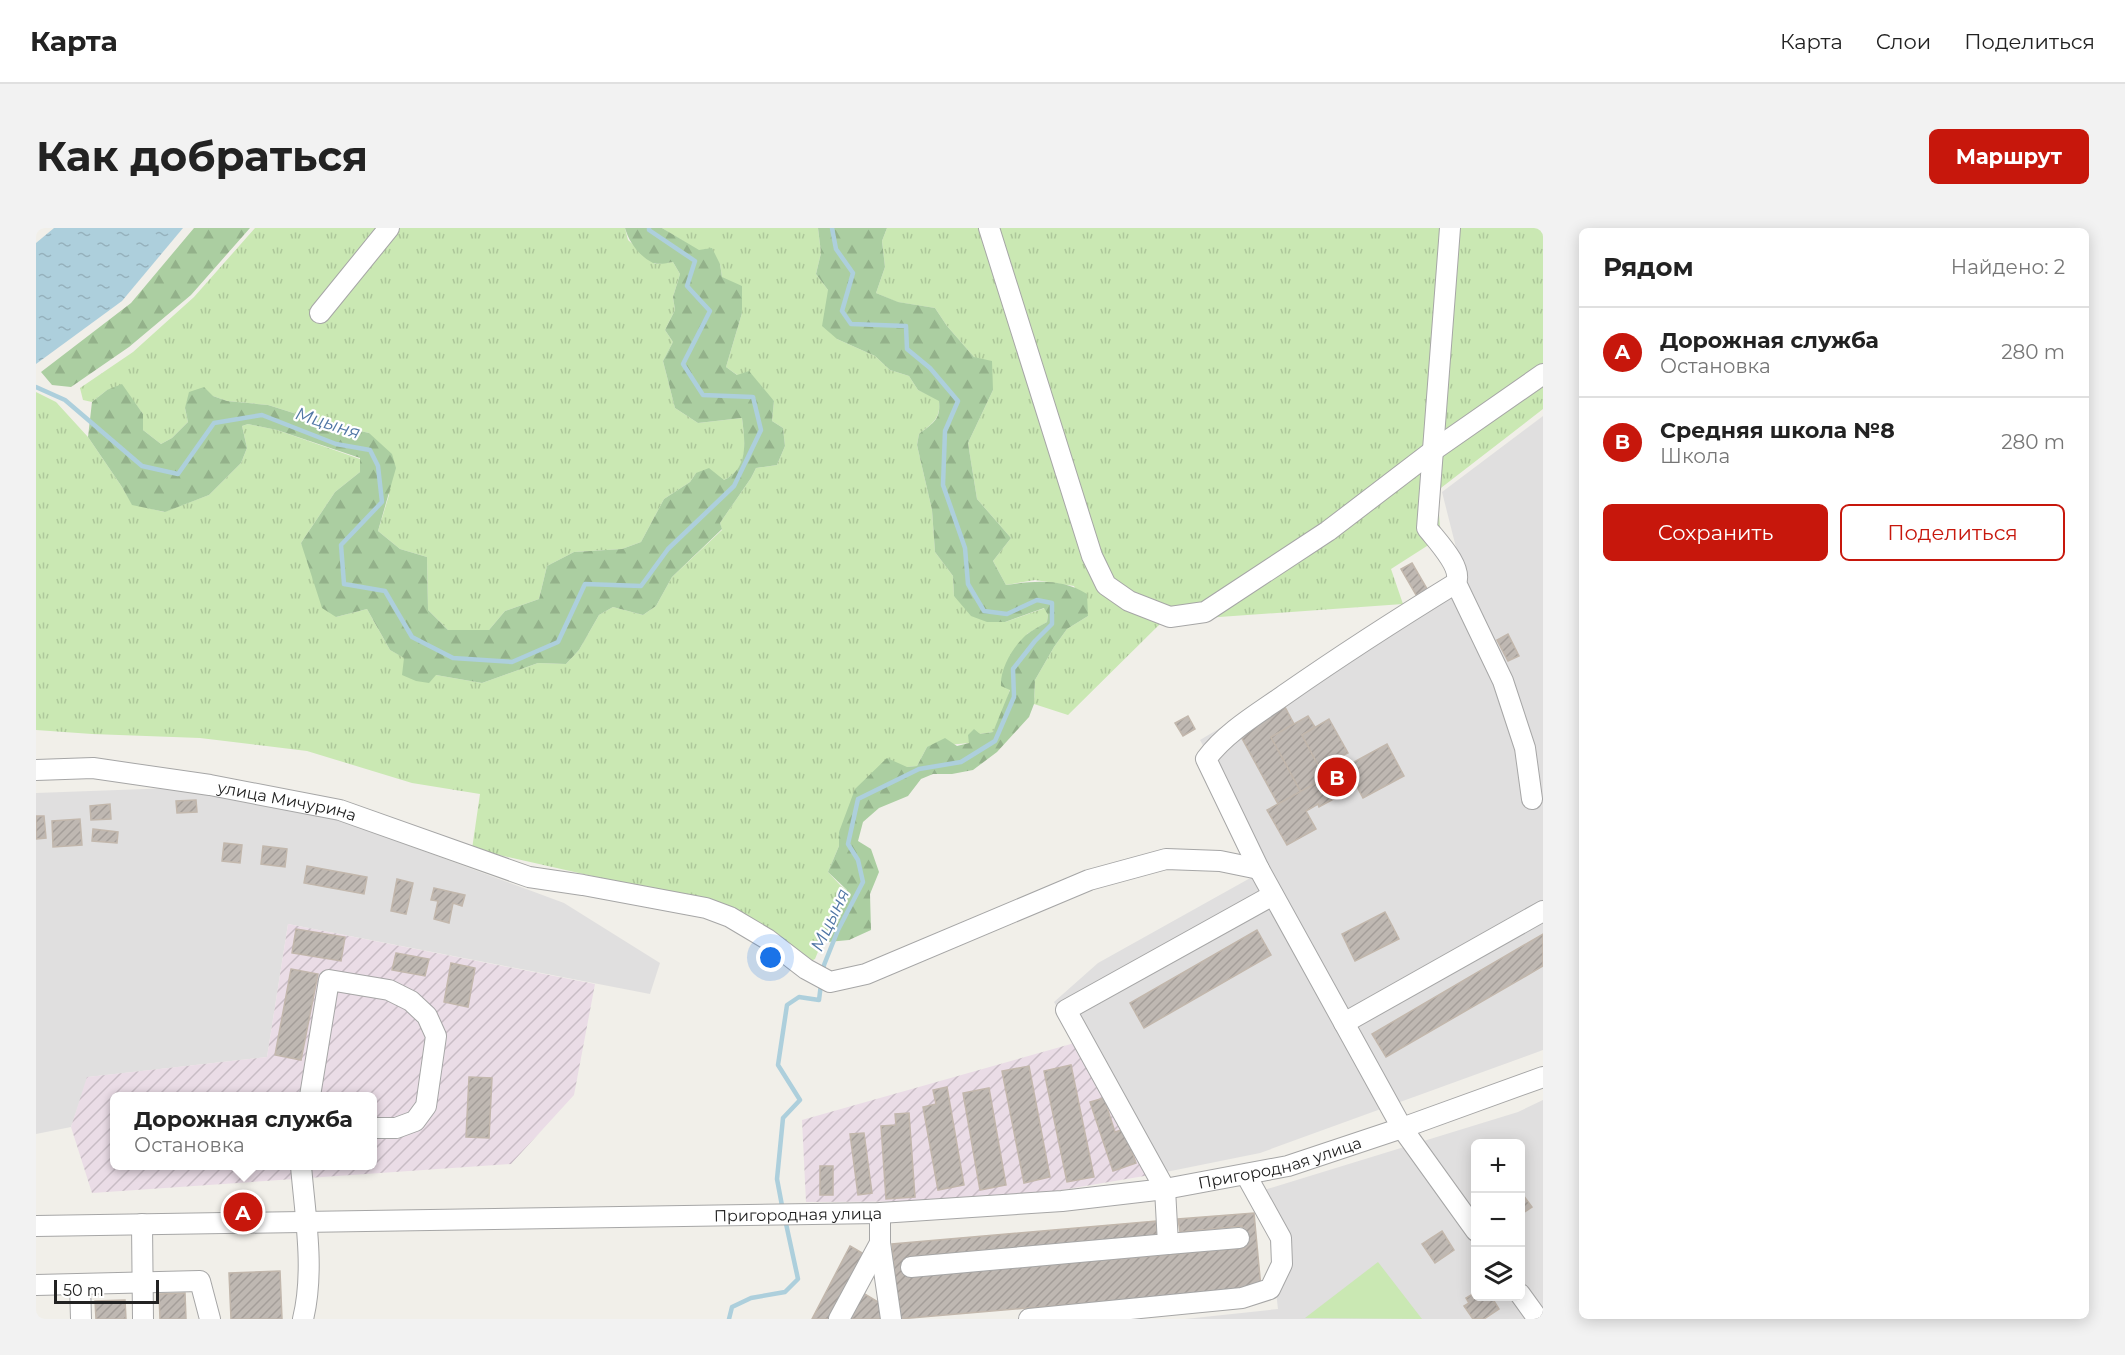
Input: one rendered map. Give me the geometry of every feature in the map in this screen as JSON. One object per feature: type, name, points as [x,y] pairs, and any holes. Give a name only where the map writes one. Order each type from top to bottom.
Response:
[{"type":"street","points":[[320,313],[388,228]]},
{"type":"street","points":[[989,228],[1092,556],[1106,585],[1129,601],[1170,617],[1205,612],[1328,531],[1434,450],[1543,374]]},
{"type":"street","points":[[1450,228],[1427,528],[1457,568],[1458,579],[1456,583],[1371,635],[1249,719],[1218,743],[1206,759],[1259,869],[1402,1128],[1471,1225]]},
{"type":"street","points":[[1456,583],[1503,681],[1525,748],[1532,799]]},
{"type":"street","name":"улица Мичурина","points":[[36,770],[93,768],[210,785],[340,810],[529,877],[706,908],[730,917],[767,939],[806,969],[830,982],[866,974],[1089,880],[1166,859],[1220,861],[1259,869]]},
{"type":"street","points":[[1168,1244],[1165,1189],[1066,1010],[1273,895]]},
{"type":"street","points":[[1344,1023],[1543,911]]},
{"type":"street","points":[[311,1092],[329,980],[389,990],[411,1001],[427,1016],[436,1036],[426,1106],[415,1121],[396,1128],[377,1128]]},
{"type":"street","name":"Пригородная улица","points":[[36,1226],[880,1213],[1062,1201],[1165,1189],[1288,1166],[1543,1077]]},
{"type":"street","points":[[301,1170],[308,1261],[306,1307],[303,1319]]},
{"type":"street","points":[[1029,1319],[1206,1310],[1270,1289],[1282,1264],[1281,1238],[1246,1175]]},
{"type":"street","points":[[880,1213],[880,1243],[891,1319]]},
{"type":"street","points":[[142,1224],[143,1319]]},
{"type":"street","points":[[911,1267],[1239,1238]]},
{"type":"street","points":[[839,1319],[880,1243]]},
{"type":"street","points":[[36,1285],[200,1281],[210,1319]]},
{"type":"street","points":[[80,1284],[81,1319]]},
{"type":"street","points":[[1525,1300],[1538,1319]]},
{"type":"shaded area","points":[[1543,416],[1543,1050],[1260,1153],[1156,1174],[1054,1002],[1098,963],[1270,867],[1200,740],[1465,583],[1442,492]]},
{"type":"shaded area","points":[[173,788],[334,818],[564,903],[660,963],[650,994],[288,924],[267,1057],[88,1077],[71,1127],[36,1134],[36,793]]},
{"type":"shaded area","points":[[288,924],[595,984],[574,1095],[511,1164],[92,1193],[71,1127],[87,1077],[267,1057]]},
{"type":"shaded area","points":[[1078,1042],[1156,1174],[996,1201],[806,1202],[802,1120]]},
{"type":"shaded area","points":[[1543,1100],[1543,1319],[1185,1319],[1278,1309],[1264,1190],[1518,1112]]},
{"type":"green space","points":[[194,228],[250,228],[191,295],[129,347],[71,387],[52,385],[41,372],[131,303]]},
{"type":"green space","points":[[255,228],[625,228],[628,240],[655,264],[673,262],[680,274],[673,297],[675,310],[665,330],[673,342],[663,361],[675,408],[698,423],[742,418],[744,453],[742,461],[732,475],[724,480],[696,473],[690,482],[664,499],[641,542],[622,549],[574,552],[547,566],[539,599],[505,611],[489,630],[448,630],[428,610],[427,557],[400,549],[378,531],[389,495],[369,433],[322,422],[268,405],[227,401],[213,396],[185,408],[188,422],[172,438],[161,444],[143,430],[143,414],[135,403],[107,390],[92,402],[83,400],[80,388],[133,352],[194,297]]},
{"type":"green space","points":[[625,228],[662,228],[699,250],[712,248],[720,264],[722,277],[742,286],[742,313],[726,367],[737,375],[749,371],[774,401],[772,421],[783,428],[785,446],[777,465],[756,468],[720,523],[722,529],[672,577],[656,606],[643,615],[613,607],[599,615],[579,650],[566,664],[538,663],[482,683],[436,675],[429,683],[416,681],[402,675],[404,658],[390,650],[367,609],[336,617],[322,608],[301,543],[335,492],[360,472],[360,458],[277,430],[248,424],[242,426],[247,448],[241,463],[209,495],[165,512],[132,505],[88,437],[92,402],[107,390],[122,384],[143,414],[143,430],[161,444],[172,438],[188,422],[185,408],[189,392],[204,387],[213,396],[227,401],[268,405],[322,422],[369,433],[392,454],[396,468],[378,531],[400,549],[427,557],[428,610],[448,630],[489,630],[505,611],[539,599],[547,566],[574,552],[622,549],[641,542],[664,499],[690,482],[696,473],[709,468],[724,480],[738,469],[744,454],[742,418],[698,423],[675,408],[663,361],[673,342],[665,330],[675,310],[673,297],[680,274],[673,262],[655,264],[643,257],[632,243]]},
{"type":"green space","points":[[662,228],[818,228],[821,253],[816,274],[828,290],[837,339],[875,356],[890,370],[909,376],[918,390],[939,400],[939,412],[932,423],[919,434],[917,445],[932,510],[935,552],[953,576],[954,596],[1005,622],[1045,608],[1048,615],[1047,622],[1027,634],[1002,715],[993,732],[980,734],[969,743],[927,747],[917,766],[907,767],[839,832],[839,846],[828,872],[847,890],[841,907],[826,921],[824,937],[815,959],[809,962],[681,896],[472,849],[480,794],[412,783],[307,751],[200,738],[36,730],[36,392],[56,402],[88,437],[132,504],[164,512],[209,495],[241,463],[247,448],[242,426],[248,424],[277,430],[360,459],[360,472],[335,492],[301,543],[336,617],[367,609],[390,650],[436,675],[482,683],[538,663],[566,664],[579,650],[599,615],[613,607],[643,615],[656,606],[672,577],[722,530],[720,523],[756,468],[777,465],[785,446],[783,428],[772,421],[774,401],[726,367],[742,313],[722,277],[720,264]]},
{"type":"green space","points":[[818,228],[887,228],[882,241],[885,267],[876,293],[898,302],[935,308],[947,326],[974,357],[992,361],[993,390],[968,443],[977,499],[1011,538],[993,561],[1006,585],[1058,583],[1087,594],[1088,616],[1067,629],[1054,647],[1035,680],[1034,704],[1029,717],[997,752],[973,770],[952,774],[933,774],[921,779],[908,796],[879,808],[863,822],[858,841],[871,849],[879,872],[870,894],[871,930],[849,940],[828,942],[824,937],[826,921],[841,907],[847,890],[828,872],[839,846],[839,832],[855,789],[887,758],[907,767],[917,766],[927,747],[945,738],[957,746],[969,743],[968,735],[974,729],[980,734],[993,732],[1010,690],[1001,686],[1008,658],[1026,635],[1047,622],[1048,615],[1044,608],[1005,622],[987,622],[971,616],[954,596],[953,576],[935,552],[932,510],[917,445],[919,434],[932,424],[939,413],[939,401],[918,390],[909,376],[890,370],[875,356],[837,339],[822,326],[828,290],[816,274],[821,253]]},
{"type":"green space","points":[[887,228],[1543,228],[1543,409],[1437,491],[1441,537],[1391,569],[1403,604],[1163,621],[1068,715],[1034,704],[1035,680],[1067,629],[1088,616],[1074,586],[1035,580],[1006,585],[993,561],[1011,538],[977,499],[968,443],[993,390],[974,357],[947,326],[935,308],[897,302],[876,293],[885,267],[882,241]]},
{"type":"green space","points":[[1378,1262],[1422,1319],[1305,1318]]},
{"type":"water","points":[[54,228],[183,228],[122,301],[36,364],[36,243]]},
{"type":"building","points":[[1412,563],[1430,594],[1419,600],[1401,569]]},
{"type":"building","points":[[1508,634],[1519,656],[1508,661],[1497,640]]},
{"type":"building","points":[[1285,707],[1294,724],[1271,737],[1301,792],[1278,804],[1239,733]]},
{"type":"building","points":[[1188,716],[1195,729],[1183,736],[1175,723]]},
{"type":"building","points":[[1308,716],[1315,727],[1302,735],[1325,778],[1301,792],[1271,737]]},
{"type":"building","points":[[1329,719],[1348,753],[1338,758],[1343,768],[1387,744],[1404,776],[1363,798],[1355,783],[1344,790],[1345,793],[1319,807],[1318,804],[1306,811],[1316,829],[1287,845],[1267,810],[1325,778],[1302,735]]},
{"type":"building","points":[[196,800],[197,812],[177,813],[176,801]]},
{"type":"building","points":[[110,804],[111,819],[91,820],[90,806]]},
{"type":"building","points":[[36,816],[44,816],[46,838],[36,839]]},
{"type":"building","points":[[80,819],[82,845],[53,847],[52,821]]},
{"type":"building","points":[[93,829],[118,832],[117,843],[92,841]]},
{"type":"building","points":[[224,843],[242,845],[240,863],[222,861]]},
{"type":"building","points":[[263,846],[287,849],[285,867],[261,864]]},
{"type":"building","points":[[307,866],[367,877],[364,894],[304,883]]},
{"type":"building","points":[[397,879],[413,883],[406,914],[391,911]]},
{"type":"building","points":[[434,888],[465,895],[462,906],[453,903],[449,923],[434,919],[438,901],[431,900]]},
{"type":"building","points":[[1385,912],[1399,939],[1355,961],[1342,934]]},
{"type":"building","points":[[296,929],[345,937],[341,961],[292,953]]},
{"type":"building","points":[[1257,930],[1271,955],[1144,1028],[1130,1003]]},
{"type":"building","points":[[1543,934],[1543,966],[1386,1057],[1372,1034]]},
{"type":"building","points":[[396,953],[429,959],[425,976],[392,970]]},
{"type":"building","points":[[451,963],[475,968],[468,1007],[444,1002]]},
{"type":"building","points":[[291,969],[318,974],[301,1060],[275,1055]]},
{"type":"building","points":[[1071,1065],[1094,1177],[1067,1182],[1044,1071]]},
{"type":"building","points":[[1029,1066],[1050,1177],[1024,1183],[1002,1071]]},
{"type":"building","points":[[469,1077],[492,1078],[489,1138],[466,1137]]},
{"type":"building","points":[[947,1087],[964,1185],[938,1190],[923,1107],[936,1104],[933,1090]]},
{"type":"building","points":[[989,1088],[1006,1185],[980,1190],[963,1093]]},
{"type":"building","points":[[1104,1098],[1115,1132],[1124,1129],[1136,1163],[1113,1171],[1090,1102]]},
{"type":"building","points":[[909,1113],[915,1197],[886,1199],[881,1126],[896,1125],[895,1114]]},
{"type":"building","points":[[864,1133],[872,1193],[858,1195],[850,1134]]},
{"type":"building","points":[[820,1166],[833,1166],[833,1195],[820,1195]]},
{"type":"building","points":[[1525,1198],[1532,1207],[1525,1212]]},
{"type":"building","points":[[1254,1213],[1261,1288],[899,1319],[892,1244],[1156,1221],[1157,1235],[908,1257],[909,1277],[1244,1248],[1242,1226],[1180,1232],[1178,1219]]},
{"type":"building","points":[[1442,1231],[1454,1250],[1435,1263],[1422,1244]]},
{"type":"building","points":[[850,1246],[864,1254],[829,1319],[812,1319]]},
{"type":"building","points":[[280,1271],[282,1319],[231,1319],[229,1273]]},
{"type":"building","points":[[185,1293],[186,1319],[160,1319],[159,1294]]},
{"type":"building","points":[[863,1293],[888,1308],[882,1319],[849,1319]]},
{"type":"building","points":[[1471,1295],[1471,1301],[1494,1301],[1499,1309],[1484,1319],[1473,1319],[1464,1306],[1469,1303],[1466,1298]]},
{"type":"building","points":[[125,1300],[126,1319],[96,1319],[95,1301]]},
{"type":"waterway","name":"Мцыня","points":[[36,387],[65,400],[142,466],[178,474],[214,423],[262,415],[336,444],[370,450],[378,466],[382,502],[341,545],[344,584],[385,591],[412,637],[453,658],[512,662],[558,642],[585,584],[641,586],[668,549],[734,486],[761,430],[753,397],[703,395],[683,364],[710,311],[687,286],[695,261],[649,228]]},
{"type":"waterway","name":"Мцыня","points":[[823,973],[838,930],[863,882],[858,860],[848,844],[858,799],[919,769],[961,762],[995,741],[1014,697],[1013,669],[1052,624],[1052,603],[1037,600],[1007,614],[984,611],[968,584],[965,548],[943,485],[945,431],[958,401],[930,368],[907,349],[906,326],[851,324],[842,311],[853,273],[836,249],[832,228]]},
{"type":"waterway","name":"Мцыня","points":[[783,1211],[777,1179],[783,1118],[800,1100],[778,1065],[787,1005],[799,997],[819,1000],[821,984]]},
{"type":"waterway","name":"Мцыня","points":[[729,1319],[732,1307],[751,1298],[785,1292],[798,1279],[785,1219]]},
{"type":"place","name":"Средняя школа №8","points":[[1337,777]]},
{"type":"place","name":"Дорожная служба","points":[[243,1212]]}]
